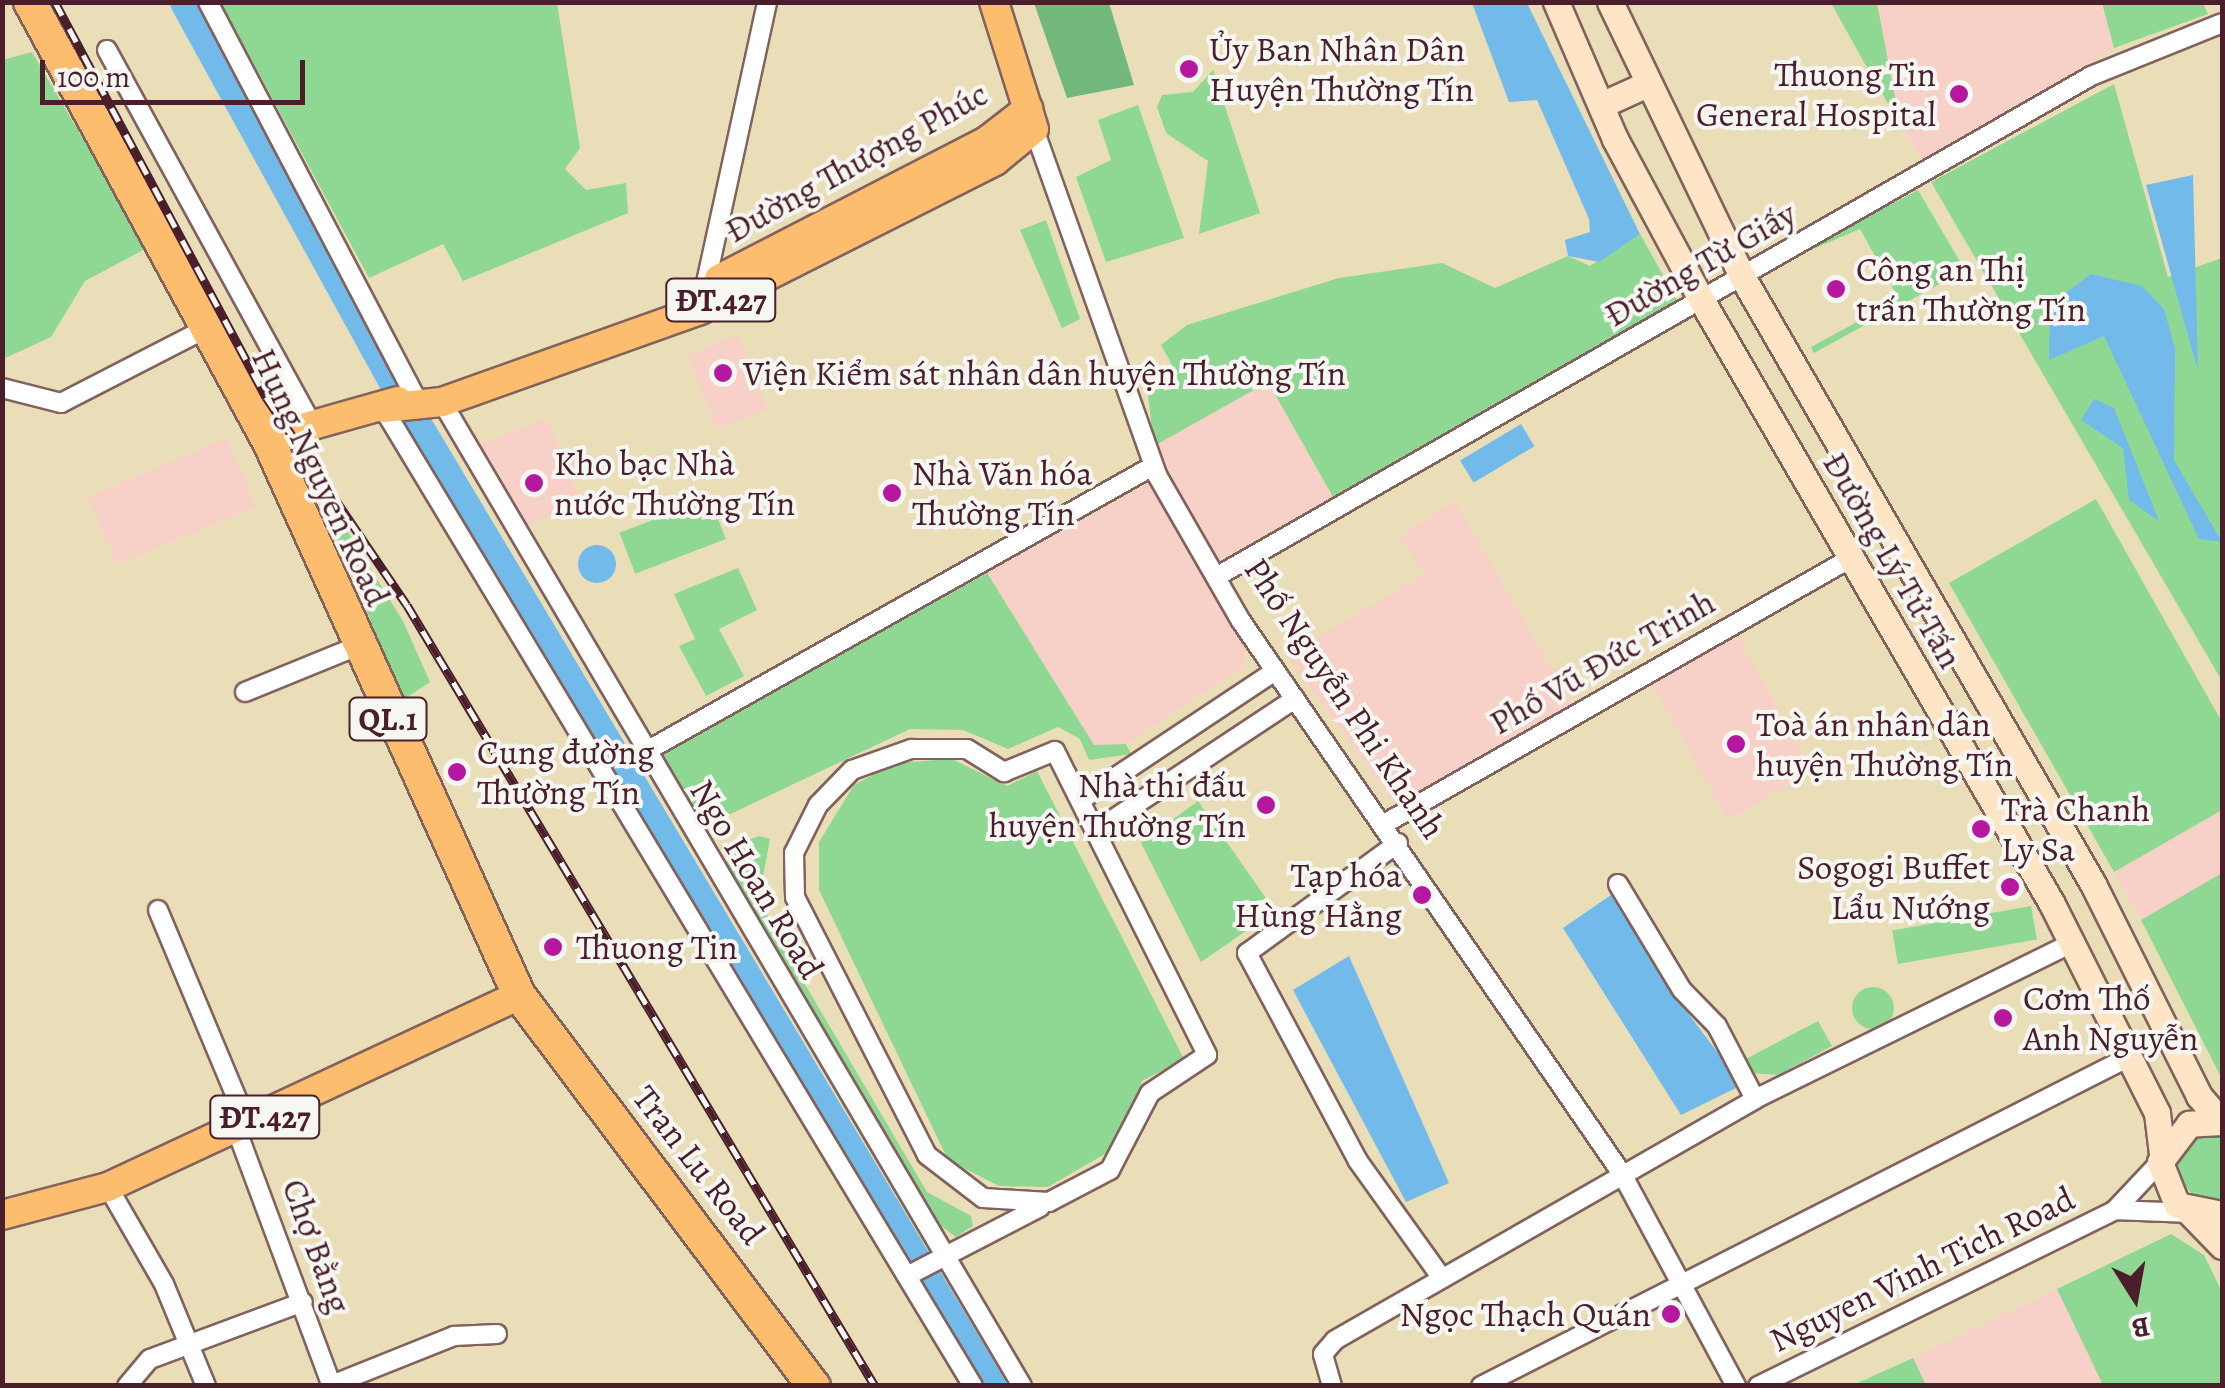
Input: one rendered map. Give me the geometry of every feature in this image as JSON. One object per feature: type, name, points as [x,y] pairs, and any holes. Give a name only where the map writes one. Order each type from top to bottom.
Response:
[{"type":"highway","name":"Hung Nguyen Road","points":[[30,2],[267,438],[354,647],[519,994]]},
{"type":"highway","name":"Tran Lu Road","points":[[519,994],[814,1386]]},
{"type":"main road","name":"Phố Nguyễn Phi Khanh","points":[[994,2],[1031,119]]},
{"type":"main road","name":"Đường Thượng Phúc","points":[[267,438],[312,423],[426,402],[699,300],[1031,119]]},
{"type":"main road","name":"ĐT.427","points":[[2,1215],[108,1187],[242,1128],[519,994]]},
{"type":"street","name":"Ngo Hoan Road","points":[[208,2],[426,402],[643,753],[1022,1386]]},
{"type":"street","points":[[699,300],[767,2]]},
{"type":"street","name":"Đường Lý Tử Tấn","points":[[1556,2],[1601,106],[1702,300],[2072,944],[2157,1113],[2167,1194],[2190,1213]]},
{"type":"street","name":"Đường Lý Tử Tấn","points":[[1610,2],[1645,86],[1743,278],[2093,884],[2199,1096],[2222,1122]]},
{"type":"street","name":"Đường Từ Giấy","points":[[1216,577],[2091,76],[2222,22]]},
{"type":"street","points":[[108,50],[312,423]]},
{"type":"street","points":[[1601,106],[1645,86]]},
{"type":"street","name":"Phố Nguyễn Phi Khanh","points":[[1031,119],[1154,466],[1216,577],[1276,671],[1398,843],[1622,1174],[1686,1280],[1736,1386]]},
{"type":"street","points":[[2,388],[61,403],[207,328]]},
{"type":"street","points":[[382,408],[972,1386]]},
{"type":"street","points":[[643,753],[1154,466]]},
{"type":"street","name":"Phố Vũ Đức Trinh","points":[[1384,824],[1851,558]]},
{"type":"street","points":[[1868,587],[1908,564]]},
{"type":"street","points":[[245,692],[354,647]]},
{"type":"street","points":[[1084,798],[1276,671]]},
{"type":"street","points":[[1100,828],[1295,699]]},
{"type":"street","points":[[906,1276],[944,1254],[1049,1202],[1110,1170],[1150,1093],[1207,1055],[1100,828],[1056,751],[1004,772],[967,749],[911,749],[835,784],[794,853],[804,924],[927,1154],[982,1198],[1049,1202]]},
{"type":"street","points":[[1398,843],[1247,953],[1358,1161],[1442,1277]]},
{"type":"street","points":[[1618,884],[1682,990],[1717,1026],[1756,1099]]},
{"type":"street","name":"Chợ Bằng","points":[[158,910],[242,1128],[331,1385]]},
{"type":"street","points":[[1332,1386],[1322,1354],[1336,1340],[1756,1099],[2072,944]]},
{"type":"street","points":[[1482,1386],[2129,1057]]},
{"type":"street","points":[[2115,1210],[2189,1124],[2222,1122]]},
{"type":"street","points":[[108,1187],[192,1350],[206,1386]]},
{"type":"street","points":[[2115,1210],[2222,1214]]},
{"type":"street","name":"Nguyen Vinh Tich Road","points":[[1758,1386],[2115,1210]]},
{"type":"street","points":[[2190,1213],[2222,1246]]},
{"type":"street","points":[[128,1386],[150,1359],[192,1350],[304,1302]]},
{"type":"street","points":[[331,1385],[454,1336],[497,1334]]},
{"type":"shaded area","name":"Thuong Tin General Hospital","points":[[1831,3],[2102,3],[2114,48],[1923,161]]},
{"type":"shaded area","points":[[738,335],[768,409],[717,430],[687,356]]},
{"type":"shaded area","points":[[1268,382],[1332,497],[1217,561],[1153,446]]},
{"type":"shaded area","points":[[547,418],[581,503],[516,530],[481,445]]},
{"type":"shaded area","points":[[227,438],[256,506],[117,565],[88,497]]},
{"type":"shaded area","points":[[1149,483],[1246,646],[1244,667],[1116,750],[1094,745],[987,573]]},
{"type":"shaded area","points":[[1455,501],[1573,706],[1396,807],[1287,655],[1425,574],[1400,537]]},
{"type":"shaded area","points":[[1732,626],[1813,772],[1727,820],[1646,674]]},
{"type":"shaded area","points":[[2222,810],[2222,873],[2141,920],[2114,872]]},
{"type":"shaded area","points":[[2057,1289],[2103,1385],[1926,1385],[1913,1358]]},
{"type":"green space","points":[[221,3],[557,3],[580,148],[565,169],[586,190],[626,183],[628,213],[463,281],[443,244],[369,278]]},
{"type":"green space","points":[[1034,3],[1109,3],[1134,85],[1067,98]]},
{"type":"green space","points":[[1831,3],[1877,3],[1900,124],[1865,64]]},
{"type":"green space","points":[[2102,3],[2203,3],[2208,14],[2114,48]]},
{"type":"green space","points":[[32,52],[147,248],[85,281],[51,337],[3,359],[2,60]]},
{"type":"green space","points":[[1213,70],[1260,213],[1199,234],[1208,161],[1166,133],[1157,107],[1162,95],[1193,92]]},
{"type":"green space","points":[[2114,84],[2168,277],[2222,258],[2222,681],[1931,182]]},
{"type":"green space","points":[[1138,105],[1184,238],[1106,262],[1076,177],[1111,160],[1098,120]]},
{"type":"green space","points":[[1918,190],[1965,270],[1814,353],[1811,347],[1899,299],[1860,229],[1785,261]]},
{"type":"green space","points":[[1046,220],[1080,319],[1062,328],[1020,230]]},
{"type":"green space","points":[[1640,234],[1678,302],[1333,497],[1268,382],[1154,446],[1146,379],[1172,365],[1161,345],[1187,325],[1339,278],[1442,263],[1495,288],[1568,256],[1590,266]]},
{"type":"green space","points":[[309,469],[403,621],[430,682],[403,700]]},
{"type":"green space","points":[[710,498],[726,539],[635,574],[619,533]]},
{"type":"green space","points":[[2096,499],[2222,722],[2222,810],[2114,872],[1949,583]]},
{"type":"green space","points":[[738,568],[757,610],[719,629],[744,676],[706,696],[679,646],[695,639],[674,594]]},
{"type":"green space","points":[[987,573],[1094,745],[1126,744],[1131,754],[1089,760],[1080,739],[1058,727],[1008,749],[963,730],[910,729],[722,818],[692,816],[656,758]]},
{"type":"green space","points":[[952,759],[1007,786],[1037,771],[1184,1059],[1142,1081],[1128,1128],[1110,1151],[1048,1187],[999,1186],[948,1160],[819,890],[819,842],[854,785],[895,763]]},
{"type":"green space","points":[[1198,801],[1275,911],[1201,962],[1141,843]]},
{"type":"green space","points":[[759,836],[770,839],[762,882],[769,923],[927,1192],[971,1216],[973,1226],[956,1237],[937,1223],[725,868],[730,847]]},
{"type":"green space","points":[[2222,873],[2222,1079],[2141,920]]},
{"type":"green space","points":[[2031,906],[2037,939],[1898,964],[1892,930]]},
{"type":"green space","points":[[1873,987],[1888,993],[1894,1008],[1888,1023],[1873,1029],[1858,1023],[1852,1008],[1858,993]]},
{"type":"green space","points":[[1818,1021],[1832,1046],[1778,1075],[1751,1073],[1744,1060]]},
{"type":"green space","points":[[2222,1136],[2222,1199],[2195,1198],[2176,1174],[2180,1152],[2197,1137]]},
{"type":"green space","points":[[2171,1234],[2204,1255],[2222,1292],[2222,1385],[2103,1385],[2057,1289]]},
{"type":"green space","points":[[1913,1358],[1926,1385],[1853,1385]]},
{"type":"water","points":[[1472,3],[1527,3],[1640,234],[1599,262],[1568,256],[1565,240],[1590,232],[1589,219],[1537,100],[1509,102]]},
{"type":"water","points":[[2193,175],[2198,370],[2198,371],[2146,185]]},
{"type":"water","points":[[2091,274],[2142,286],[2164,309],[2175,349],[2174,460],[2222,542],[2199,539],[2104,336],[2049,360],[2050,305]]},
{"type":"water","points":[[2094,399],[2114,408],[2159,521],[2129,500],[2123,448],[2081,420]]},
{"type":"water","points":[[1521,424],[1534,446],[1474,483],[1460,461]]},
{"type":"water","points":[[597,545],[611,550],[616,564],[611,578],[597,583],[583,578],[578,564],[583,550]]},
{"type":"water","points":[[1611,895],[1669,988],[1742,1085],[1681,1115],[1563,928]]},
{"type":"water","points":[[1349,956],[1449,1183],[1406,1202],[1293,990]]},
{"type":"waterway","points":[[186,2],[399,390]]},
{"type":"waterway","points":[[418,428],[990,1386]]},
{"type":"railway","points":[[55,2],[266,397],[407,605],[875,1386]]},
{"type":"place","name":"Ủy Ban Nhân Dân Huyện Thường Tín","points":[[1189,69]]},
{"type":"place","name":"Thuong Tin General Hospital","points":[[1959,94]]},
{"type":"place","name":"Công an Thị trấn Thường Tín","points":[[1836,289]]},
{"type":"place","name":"Viện Kiểm sát nhân dân huyện Thường Tín","points":[[723,373]]},
{"type":"place","name":"Kho bạc Nhà nước Thường Tín","points":[[534,483]]},
{"type":"place","name":"Nhà Văn hóa Thường Tín","points":[[892,493]]},
{"type":"place","name":"Toà án nhân dân huyện Thường Tín","points":[[1736,744]]},
{"type":"place","name":"Cung đường Thường Tín","points":[[457,772]]},
{"type":"place","name":"Nhà thi đấu huyện Thường Tín","points":[[1266,805]]},
{"type":"place","name":"Trà Chanh Ly Sa","points":[[1981,829]]},
{"type":"place","name":"Sogogi Buffet Lẩu Nướng","points":[[2010,887]]},
{"type":"place","name":"Tạp hóa Hùng Hằng","points":[[1422,895]]},
{"type":"place","name":"Thuong Tin","points":[[553,947]]},
{"type":"place","name":"Cơm Thố Anh Nguyễn","points":[[2003,1018]]},
{"type":"place","name":"Ngọc Thạch Quán","points":[[1671,1314]]}]
